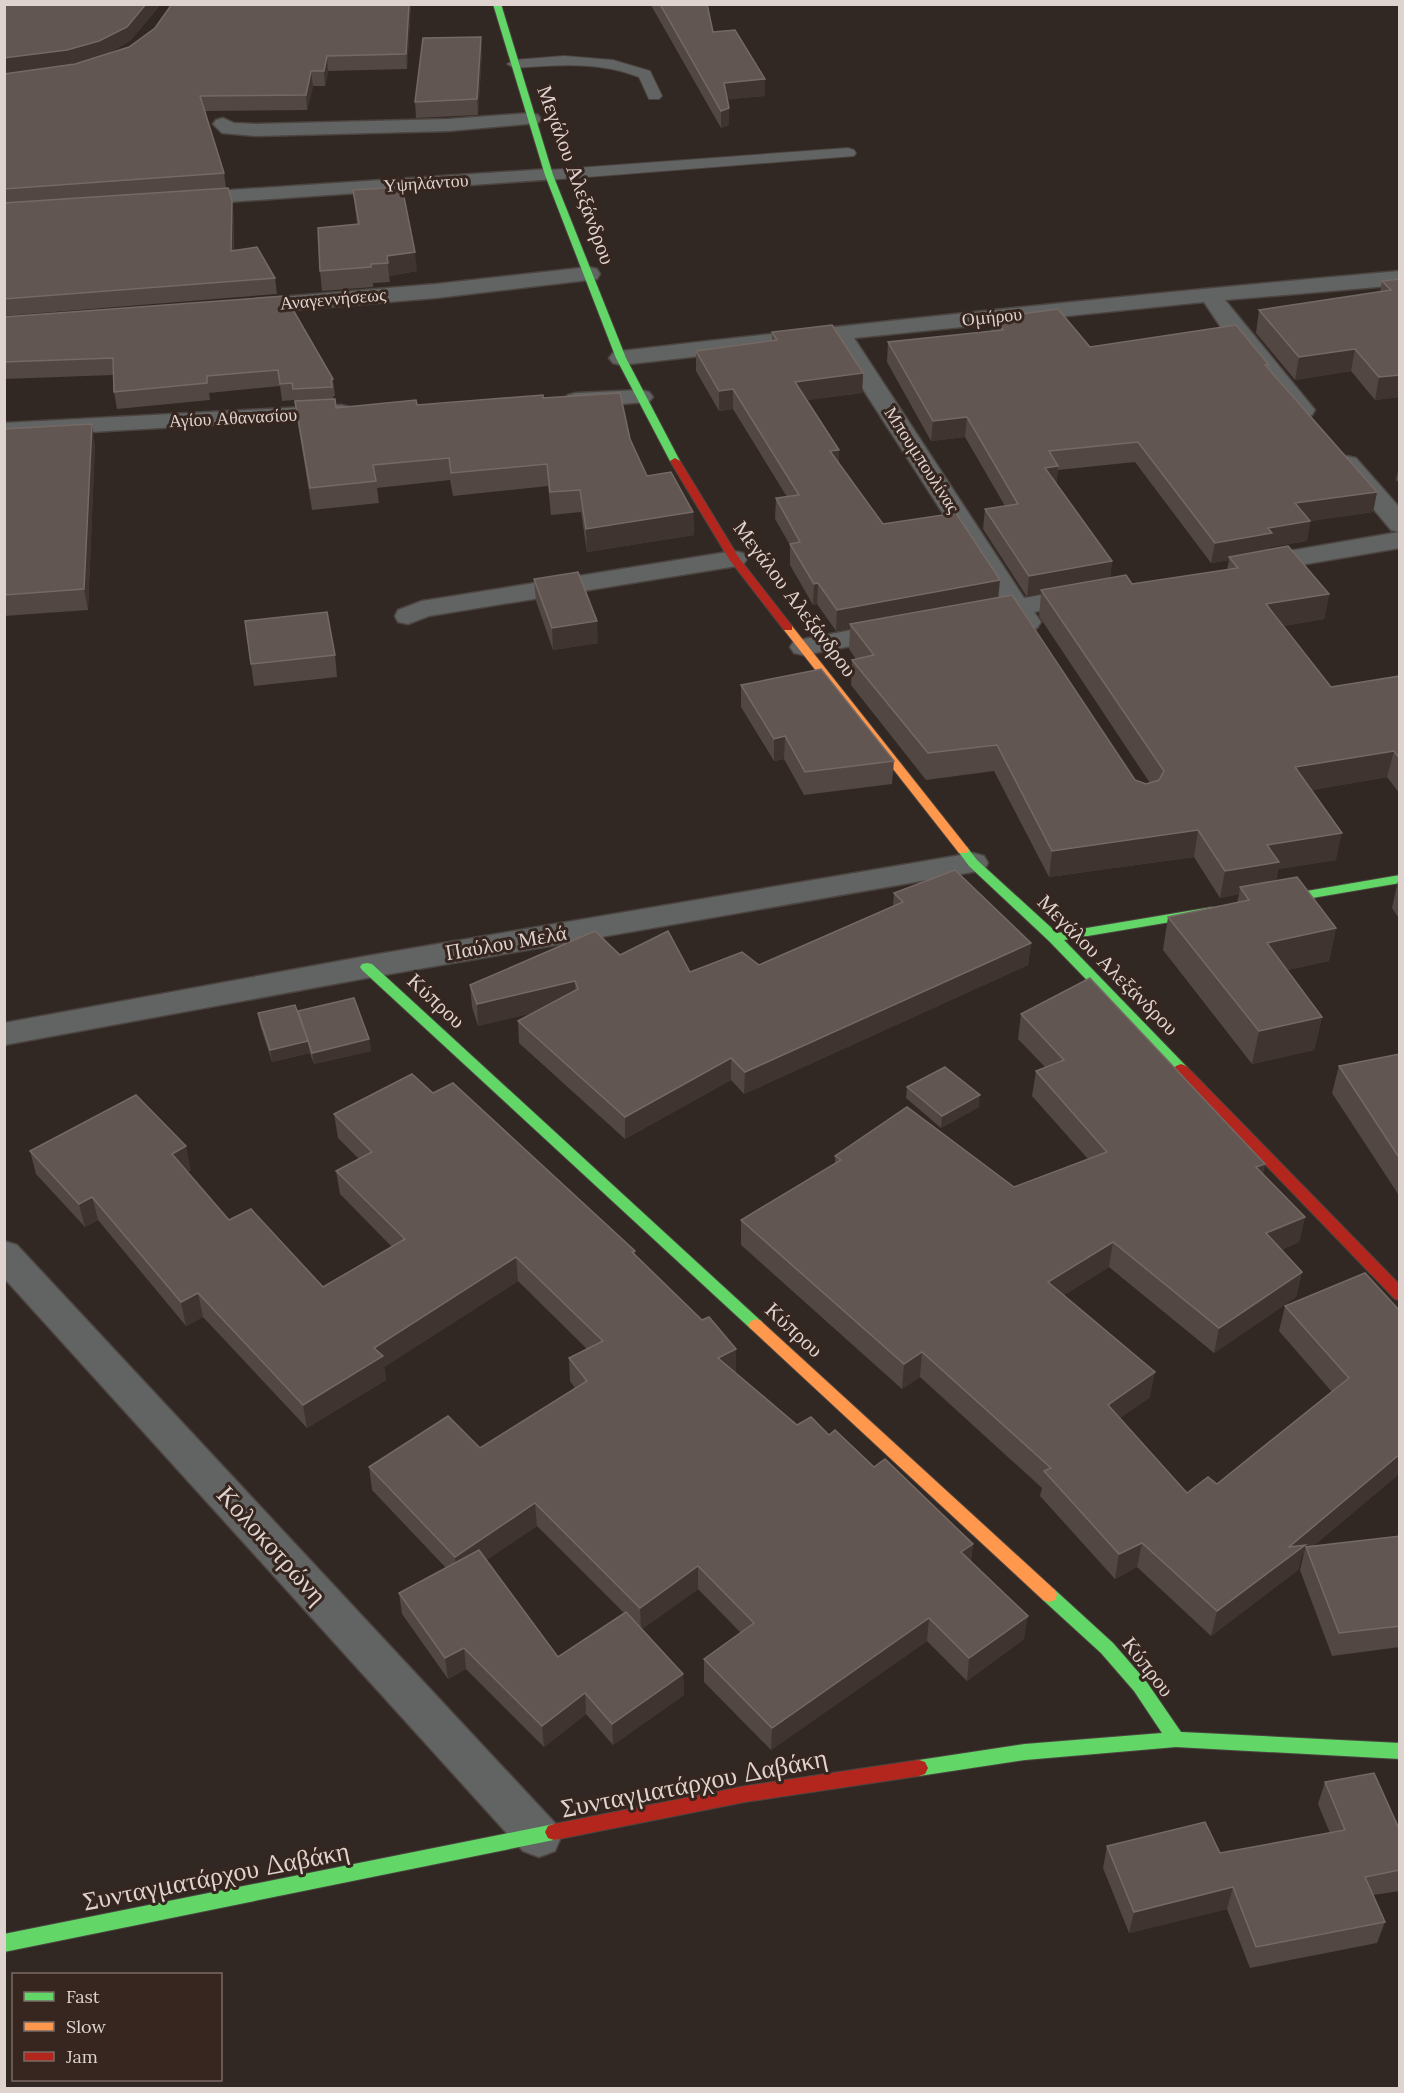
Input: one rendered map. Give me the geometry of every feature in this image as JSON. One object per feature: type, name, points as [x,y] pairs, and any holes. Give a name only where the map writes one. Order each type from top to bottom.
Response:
[{"type":"street","name":"Μεγάλου Αλεξάνδρου","points":[[497,4],[549,174],[621,358],[680,471],[735,559],[973,863],[1054,938],[1400,1295]]},
{"type":"street","points":[[223,124],[229,129],[256,130],[449,125],[531,118]]},
{"type":"street","name":"Υψηλάντου","points":[[170,200],[549,174]]},
{"type":"street","name":"Αναγεννήσεως","points":[[226,308],[436,291],[590,274]]},
{"type":"street","name":"Ομήρου","points":[[621,358],[838,332],[1210,294],[1400,278]]},
{"type":"street","points":[[1210,294],[1228,321],[1400,525]]},
{"type":"street","name":"Μπουμπουλίνας","points":[[838,332],[1042,645]]},
{"type":"street","points":[[558,401],[641,396]]},
{"type":"street","name":"Αγίου Αθανασίου","points":[[4,430],[370,411]]},
{"type":"street","points":[[1226,570],[1400,540]]},
{"type":"street","points":[[408,616],[422,609],[735,559]]},
{"type":"street","points":[[950,620],[1110,591]]},
{"type":"street","points":[[804,647],[916,626]]},
{"type":"street","name":"Παύλου Μελά","points":[[4,1034],[367,967],[973,863]]},
{"type":"street","points":[[1250,905],[1400,879]]},
{"type":"street","points":[[1054,938],[1227,909]]},
{"type":"street","name":"Κύπρου","points":[[367,967],[1107,1648],[1140,1686],[1176,1739]]},
{"type":"street","name":"Κολοκοτρώνη","points":[[4,1254],[539,1837]]},
{"type":"street","name":"Συνταγματάρχου Δαβάκη","points":[[4,1943],[745,1794],[1025,1752],[1176,1739],[1400,1751]]},
{"type":"lane","points":[[514,64],[573,61],[621,63],[645,74],[654,96]]},
{"type":"lane","name":"Υψηλάντου","points":[[549,174],[848,153]]},
{"type":"building","points":[[4,4],[146,4],[127,27],[99,41],[67,50],[4,58]]},
{"type":"building","points":[[172,4],[409,4],[406,54],[327,56],[324,71],[311,71],[306,95],[200,96],[224,173],[4,189],[4,74],[75,64],[129,47],[155,28]]},
{"type":"building","points":[[660,4],[707,4],[713,32],[735,30],[765,79],[724,83],[729,108],[721,111]]},
{"type":"building","points":[[481,37],[477,99],[415,102],[423,38]]},
{"type":"building","points":[[402,187],[415,252],[387,256],[388,263],[371,264],[371,267],[320,271],[318,228],[359,224],[353,190]]},
{"type":"building","points":[[228,188],[232,201],[231,251],[257,247],[275,278],[4,299],[4,203]]},
{"type":"building","points":[[1400,279],[1400,375],[1379,377],[1355,349],[1299,357],[1259,310],[1391,290],[1382,281]]},
{"type":"building","points":[[285,296],[333,379],[331,380],[332,387],[293,389],[292,383],[280,384],[278,370],[207,376],[207,383],[114,392],[113,358],[4,362],[4,317]]},
{"type":"building","points":[[1058,309],[1090,347],[1236,325],[1269,365],[1265,365],[1377,492],[1295,503],[1310,521],[1268,528],[1272,533],[1215,543],[1138,442],[1049,451],[1058,466],[1045,468],[1112,561],[1029,576],[985,509],[1018,504],[967,417],[933,421],[888,342],[1003,330],[993,318]]},
{"type":"building","points":[[832,325],[863,373],[795,382],[839,450],[830,451],[883,524],[956,513],[1000,580],[837,610],[818,583],[814,584],[790,544],[800,542],[776,498],[799,495],[733,389],[719,391],[696,351],[777,340],[772,332]]},
{"type":"building","points":[[620,393],[630,439],[647,476],[671,472],[693,512],[586,529],[580,490],[550,492],[547,464],[451,473],[449,458],[373,465],[376,481],[310,488],[295,401],[335,399],[336,408],[416,400],[417,405],[543,395],[543,398]]},
{"type":"building","points":[[92,424],[84,589],[4,595],[4,429]]},
{"type":"building","points":[[1288,546],[1329,594],[1266,604],[1331,687],[1400,676],[1400,759],[1394,751],[1295,767],[1342,833],[1267,845],[1279,862],[1225,871],[1198,830],[1052,851],[997,745],[928,753],[852,660],[874,655],[850,624],[1012,595],[1135,780],[1146,784],[1159,780],[1164,771],[1041,590],[1126,575],[1132,584],[1238,568],[1229,557]]},
{"type":"building","points":[[578,572],[597,621],[552,628],[534,579]]},
{"type":"building","points":[[327,612],[335,655],[251,664],[245,621]]},
{"type":"building","points":[[821,669],[894,761],[805,772],[785,736],[774,739],[741,685]]},
{"type":"building","points":[[955,870],[1031,943],[745,1072],[731,1058],[625,1117],[518,1021],[578,989],[575,981],[477,1004],[470,985],[595,931],[620,955],[668,931],[690,972],[742,952],[759,965],[903,902],[894,893]]},
{"type":"building","points":[[1297,877],[1336,928],[1267,943],[1322,1017],[1259,1031],[1168,917],[1249,900],[1240,887]]},
{"type":"building","points":[[1090,978],[1265,1164],[1256,1167],[1305,1217],[1266,1233],[1302,1272],[1219,1328],[1113,1242],[1048,1282],[1155,1372],[1108,1405],[1187,1493],[1208,1477],[1217,1484],[1349,1378],[1285,1306],[1365,1273],[1400,1311],[1400,1454],[1289,1547],[1305,1545],[1217,1611],[1142,1543],[1119,1554],[1044,1471],[1051,1468],[922,1352],[904,1364],[741,1220],[841,1160],[835,1156],[907,1107],[1014,1187],[1107,1152],[1036,1071],[1064,1060],[1021,1014]]},
{"type":"building","points":[[354,998],[369,1039],[312,1053],[298,1011]]},
{"type":"building","points":[[295,1005],[308,1041],[270,1050],[258,1013]]},
{"type":"building","points":[[1400,1054],[1400,1159],[1339,1066]]},
{"type":"building","points":[[945,1067],[980,1095],[942,1116],[907,1087]]},
{"type":"building","points":[[412,1074],[433,1093],[453,1083],[635,1251],[632,1252],[702,1320],[709,1317],[736,1349],[718,1358],[797,1425],[811,1417],[829,1435],[835,1430],[874,1467],[885,1459],[973,1544],[961,1552],[1028,1616],[969,1658],[929,1618],[772,1728],[704,1659],[754,1623],[698,1566],[640,1608],[535,1503],[455,1557],[369,1467],[448,1416],[480,1448],[587,1381],[569,1358],[603,1341],[516,1257],[374,1348],[383,1356],[303,1405],[198,1293],[181,1302],[92,1197],[79,1204],[30,1151],[136,1095],[186,1146],[172,1154],[229,1220],[251,1209],[323,1287],[405,1239],[336,1171],[372,1152],[334,1114]]},
{"type":"building","points":[[1400,1536],[1400,1626],[1339,1633],[1306,1547]]},
{"type":"building","points":[[479,1550],[558,1657],[626,1612],[683,1674],[612,1724],[585,1693],[542,1726],[464,1648],[445,1658],[399,1593]]},
{"type":"building","points":[[1374,1773],[1400,1831],[1400,1870],[1365,1877],[1385,1922],[1256,1947],[1233,1887],[1134,1912],[1107,1846],[1205,1822],[1220,1853],[1345,1830],[1325,1782]]},
{"type":"traffic: fast","points":[[497,4],[549,175],[621,358],[675,461]]},
{"type":"traffic: fast","points":[[963,850],[973,863],[1054,938],[1181,1069]]},
{"type":"traffic: fast","points":[[1266,902],[1400,879]]},
{"type":"traffic: fast","points":[[1054,938],[1212,911]]},
{"type":"traffic: fast","points":[[367,967],[756,1325]]},
{"type":"traffic: fast","points":[[1049,1595],[1107,1648],[1140,1686],[1176,1739]]},
{"type":"traffic: fast","points":[[919,1768],[1025,1752],[1176,1739],[1400,1751]]},
{"type":"traffic: fast","points":[[4,1943],[554,1832]]},
{"type":"traffic: slow","points":[[788,628],[963,850]]},
{"type":"traffic: slow","points":[[756,1325],[1049,1595]]},
{"type":"traffic: jam","points":[[675,461],[734,559],[788,628]]},
{"type":"traffic: jam","points":[[1181,1069],[1400,1295]]},
{"type":"traffic: jam","points":[[554,1832],[745,1794],[919,1768]]}]
